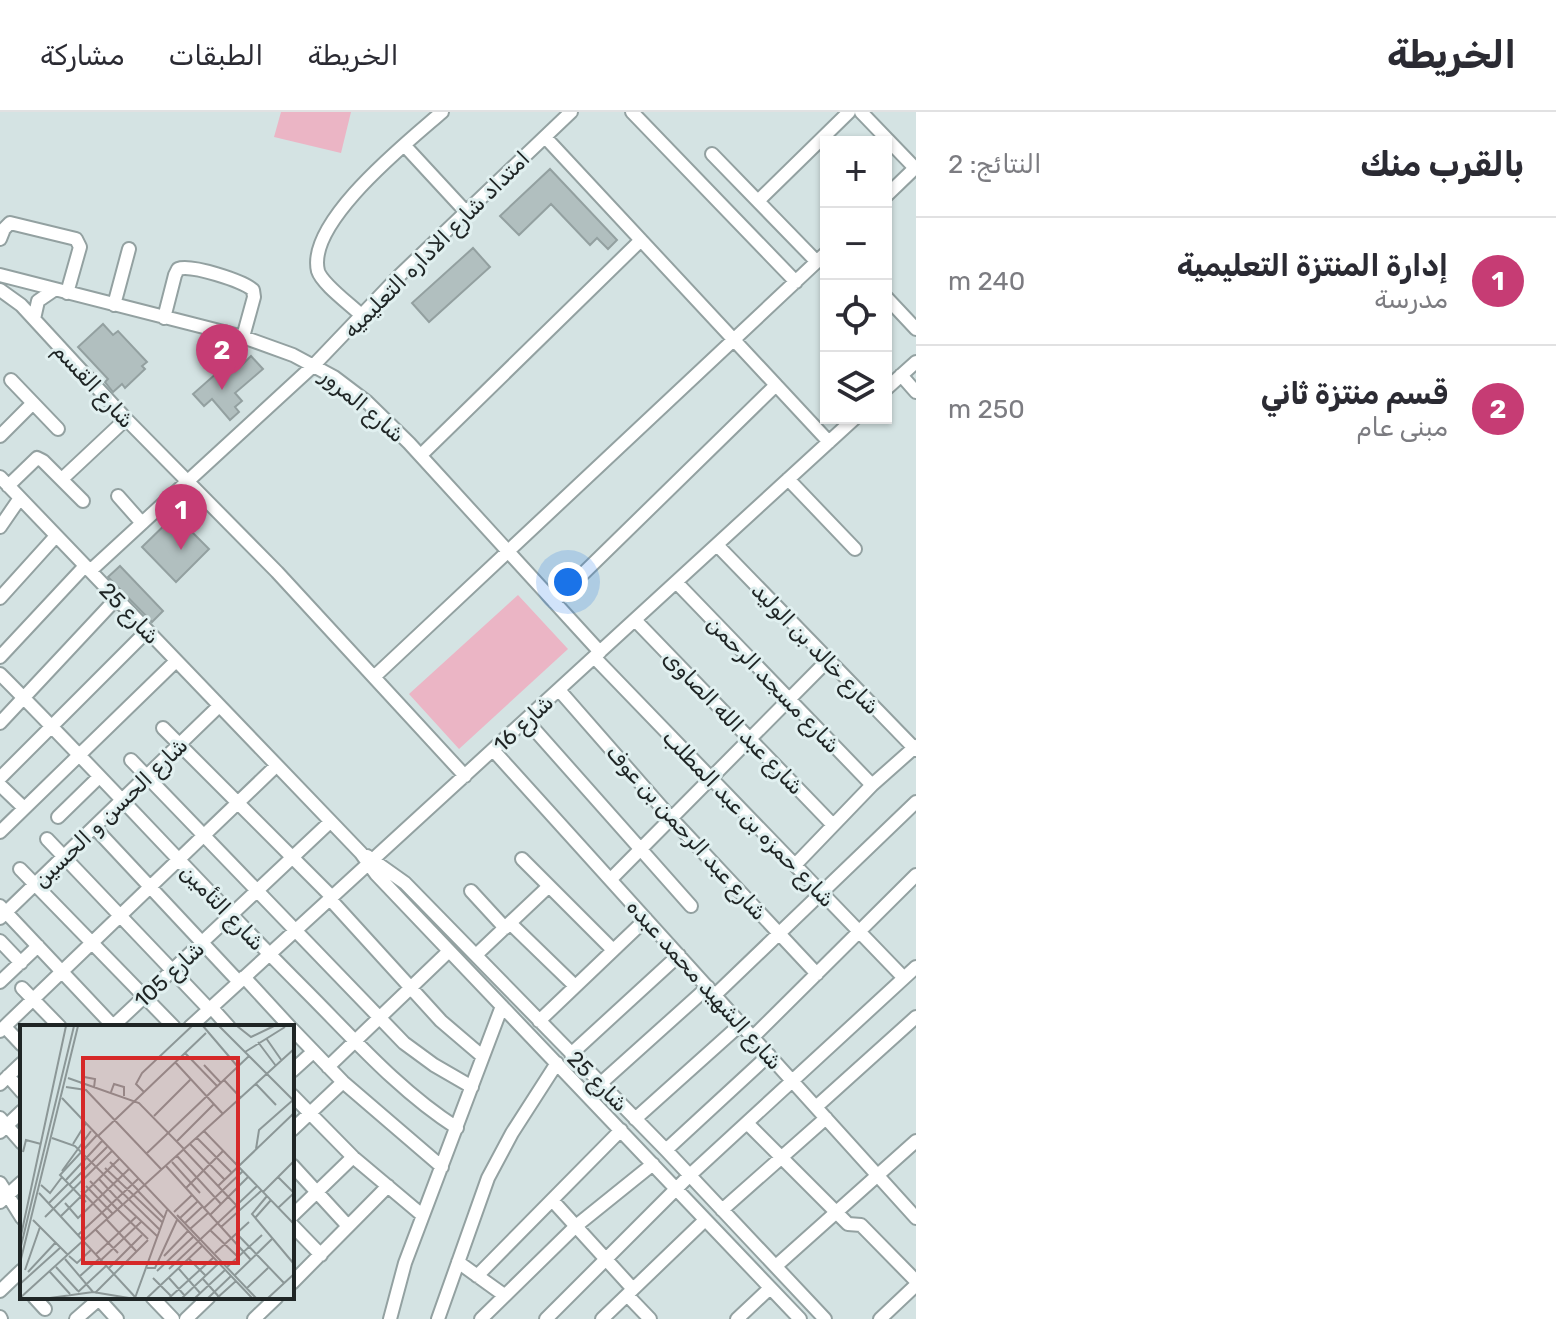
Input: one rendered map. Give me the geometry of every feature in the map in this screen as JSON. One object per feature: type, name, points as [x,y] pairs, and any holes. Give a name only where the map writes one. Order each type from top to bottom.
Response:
[{"type":"street","points":[[361,315],[322,278],[318,270],[319,256],[329,230],[348,200],[374,171],[442,112]]},
{"type":"street","name":"امتداد شارع الاداره التعليميه","points":[[0,657],[87,568],[187,482],[314,365],[361,315],[571,112]]},
{"type":"street","points":[[632,112],[796,282]]},
{"type":"street","points":[[758,201],[849,112]]},
{"type":"street","points":[[861,112],[916,167],[892,190]]},
{"type":"street","points":[[545,137],[829,442]]},
{"type":"street","points":[[405,146],[466,212]]},
{"type":"street","points":[[712,154],[820,257]]},
{"type":"street","points":[[0,239],[10,223],[76,239],[80,247],[60,292],[38,301],[34,319]]},
{"type":"street","points":[[421,455],[641,240]]},
{"type":"street","points":[[114,305],[129,249]]},
{"type":"street","points":[[374,677],[820,259]]},
{"type":"street","points":[[164,318],[175,275],[178,269],[189,267],[245,284],[253,290],[254,297],[243,337]]},
{"type":"street","name":"شارع المرور","points":[[0,275],[243,337],[314,365],[350,388],[421,455],[554,602],[597,655]]},
{"type":"street","name":"شارع القسم","points":[[0,290],[21,305],[126,419],[277,572],[465,776]]},
{"type":"street","points":[[892,303],[916,329]]},
{"type":"street","points":[[892,383],[916,362]]},
{"type":"street","points":[[901,375],[916,392]]},
{"type":"street","points":[[11,380],[58,429]]},
{"type":"street","points":[[554,602],[776,385]]},
{"type":"street","points":[[0,436],[33,403]]},
{"type":"street","points":[[62,479],[126,419]]},
{"type":"street","name":"شارع 16","points":[[192,1025],[367,859],[465,776],[848,424]]},
{"type":"street","points":[[4,482],[37,458],[83,501]]},
{"type":"street","points":[[788,479],[855,549]]},
{"type":"street","name":"شارع 25","points":[[4,482],[367,859],[449,951],[800,1319]]},
{"type":"street","points":[[118,496],[141,522]]},
{"type":"street","points":[[0,527],[20,498]]},
{"type":"street","points":[[1,596],[56,536]]},
{"type":"street","name":"شارع خالد بن الوليد","points":[[717,545],[915,748]]},
{"type":"street","name":"شارع مسجد الرحمن","points":[[676,582],[872,785]]},
{"type":"street","points":[[0,723],[116,599]]},
{"type":"street","name":"شارع عبد الله الصاوى","points":[[635,620],[833,825]]},
{"type":"street","points":[[0,778],[147,631]]},
{"type":"street","name":"شارع حمزه بن عبد المطلب","points":[[597,655],[904,978]]},
{"type":"street","points":[[611,879],[828,660]]},
{"type":"street","points":[[0,832],[176,661]]},
{"type":"street","name":"شارع التأمين","points":[[0,674],[231,915],[402,1087],[431,1112],[457,1128]]},
{"type":"street","name":"شارع عبد الرحمن بن عوف","points":[[559,690],[671,818],[817,974]]},
{"type":"street","name":"شارع الحسن و الحسين","points":[[2,912],[35,884],[219,706]]},
{"type":"street","points":[[526,720],[691,906]]},
{"type":"street","points":[[163,728],[330,897],[441,1021],[482,1056]]},
{"type":"street","points":[[795,865],[872,785],[915,748]]},
{"type":"street","name":"شارع الشهيد محمد عبده","points":[[493,750],[916,1218]]},
{"type":"street","points":[[131,760],[404,1043],[472,1087]]},
{"type":"street","points":[[20,1043],[2,1029],[276,766]]},
{"type":"street","points":[[58,817],[99,777]]},
{"type":"street","points":[[0,785],[24,808]]},
{"type":"street","points":[[600,1084],[780,933],[916,802]]},
{"type":"street","name":"شارع 105","points":[[115,1025],[330,822]]},
{"type":"street","points":[[94,827],[202,942],[288,1025]]},
{"type":"street","points":[[47,839],[227,1025]]},
{"type":"street","name":"شارع 25","points":[[367,859],[405,883],[666,1150],[825,1319]]},
{"type":"street","points":[[522,859],[613,950]]},
{"type":"street","points":[[20,869],[172,1025]]},
{"type":"street","points":[[753,1037],[916,875]]},
{"type":"street","points":[[476,955],[549,886]]},
{"type":"street","points":[[471,891],[575,986]]},
{"type":"street","points":[[2,912],[111,1025]]},
{"type":"street","points":[[539,1021],[646,919]]},
{"type":"street","points":[[0,941],[21,963]]},
{"type":"street","points":[[0,982],[38,946]]},
{"type":"street","points":[[328,1067],[449,951]]},
{"type":"street","points":[[571,1054],[679,955]]},
{"type":"street","points":[[546,1319],[690,1175],[916,967]]},
{"type":"street","points":[[22,988],[58,1025]]},
{"type":"street","points":[[390,1319],[422,1215],[502,1006]]},
{"type":"street","points":[[722,1210],[781,1157],[821,1112],[916,1017]]},
{"type":"street","points":[[635,1119],[741,1024]]},
{"type":"street","points":[[294,1031],[343,1082],[442,1167]]},
{"type":"street","points":[[294,1069],[313,1052]]},
{"type":"street","points":[[666,1150],[769,1055]]},
{"type":"street","points":[[438,1319],[493,1167],[557,1063]]},
{"type":"street","points":[[4,1080],[20,1065]]},
{"type":"street","points":[[294,1128],[343,1082]]},
{"type":"street","points":[[294,1097],[353,1157],[422,1215]]},
{"type":"street","points":[[20,1112],[2,1125],[20,1141]]},
{"type":"street","points":[[748,1124],[848,1224],[861,1225],[916,1283],[880,1319]]},
{"type":"street","points":[[477,1276],[621,1130]]},
{"type":"street","points":[[776,1266],[911,1145],[916,1160]]},
{"type":"street","points":[[294,1214],[353,1157]]},
{"type":"street","points":[[481,1319],[576,1226],[653,1164]]},
{"type":"street","points":[[294,1172],[348,1226]]},
{"type":"street","points":[[0,1183],[4,1199],[20,1216]]},
{"type":"street","points":[[4,1199],[20,1184]]},
{"type":"street","points":[[294,1281],[388,1186]]},
{"type":"street","points":[[552,1200],[606,1259],[650,1319]]},
{"type":"street","points":[[602,1319],[705,1220]]},
{"type":"street","points":[[294,1227],[321,1255]]},
{"type":"street","points":[[458,1262],[504,1295]]},
{"type":"street","points":[[0,1291],[20,1277]]},
{"type":"street","points":[[737,1319],[770,1288]]},
{"type":"street","points":[[36,1299],[45,1309]]},
{"type":"street","points":[[154,1299],[173,1319]]},
{"type":"street","points":[[186,1319],[203,1299]]},
{"type":"street","points":[[254,1319],[275,1299]]},
{"type":"street","points":[[76,1319],[104,1300],[117,1319]]},
{"type":"shaded area","points":[[281,112],[351,112],[341,153],[274,137]]},
{"type":"shaded area","points":[[518,595],[568,649],[459,749],[409,694]]},
{"type":"building","points":[[550,169],[617,240],[608,249],[597,238],[590,245],[551,204],[519,235],[500,216]]},
{"type":"building","points":[[473,248],[490,267],[429,322],[412,303]]},
{"type":"building","points":[[103,324],[113,335],[118,331],[147,362],[142,366],[145,369],[125,388],[122,384],[113,392],[105,382],[108,379],[78,347]]},
{"type":"building","points":[[225,350],[240,367],[251,356],[263,369],[235,393],[242,401],[235,407],[239,412],[230,420],[212,399],[204,406],[193,394],[218,372],[210,364]]},
{"type":"building","points":[[175,515],[209,549],[176,582],[142,547]]},
{"type":"building","points":[[120,566],[163,611],[152,622],[108,577]]},
{"type":"place","name":"قسم منتزة ثاني","points":[[222,390]]},
{"type":"place","name":"إدارة المنتزة التعليمية","points":[[181,550]]}]
